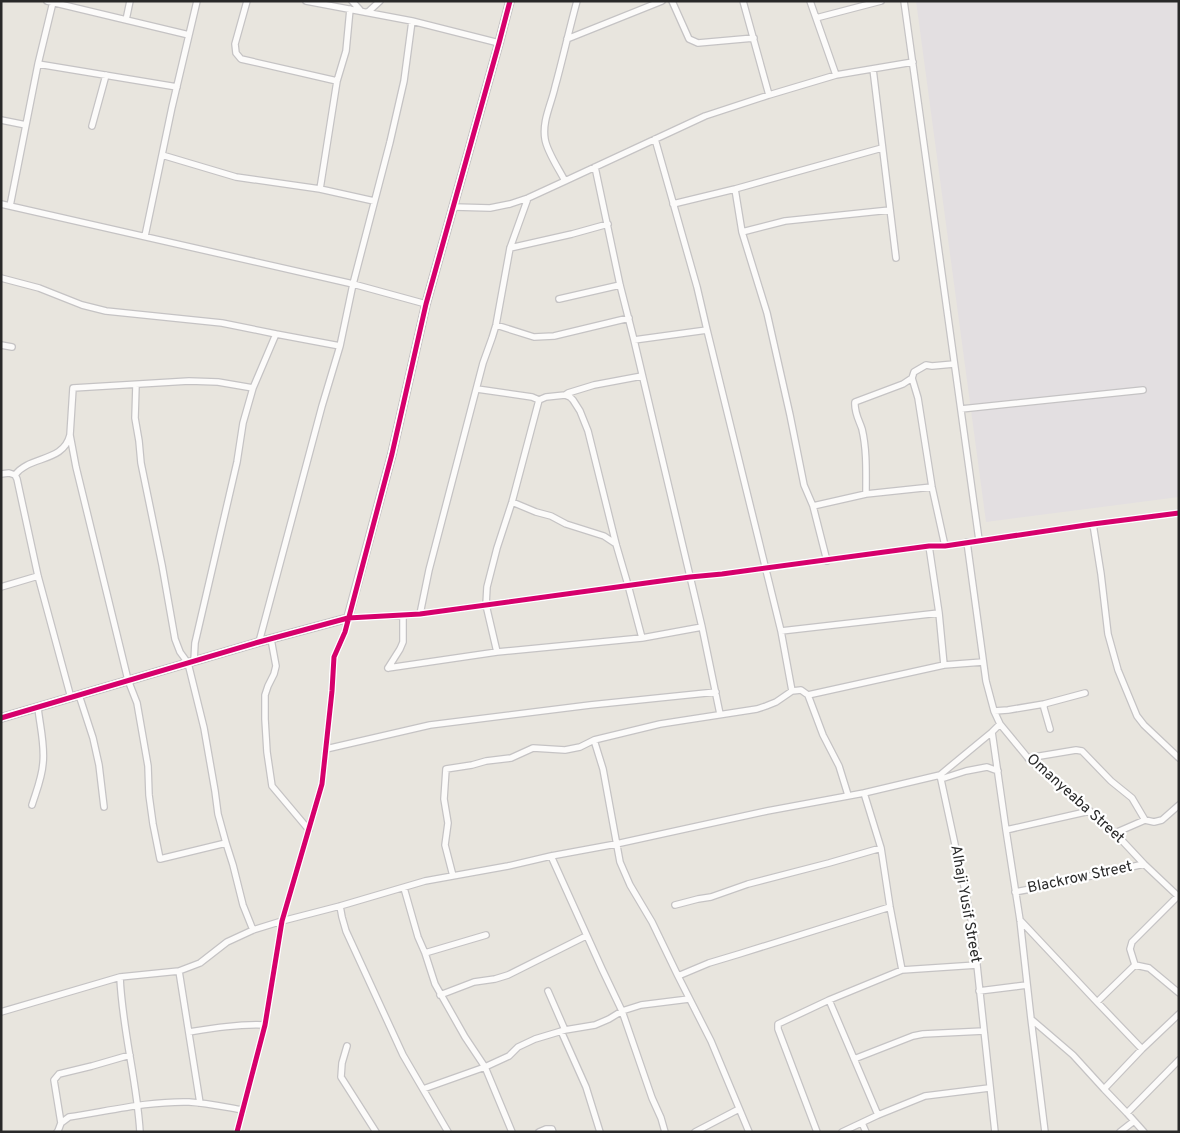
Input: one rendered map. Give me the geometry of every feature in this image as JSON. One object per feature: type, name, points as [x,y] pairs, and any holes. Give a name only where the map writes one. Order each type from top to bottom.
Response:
[{"type":"street","points":[[126,20],[130,1]]},
{"type":"street","points":[[145,236],[196,1]]},
{"type":"street","points":[[247,1],[235,44],[236,53],[242,59],[337,81]]},
{"type":"street","points":[[306,1],[412,21],[499,43]]},
{"type":"street","points":[[352,1],[365,12]]},
{"type":"street","points":[[365,12],[380,1]]},
{"type":"street","points":[[237,1132],[265,1025],[282,921],[322,784],[334,657],[345,632],[392,454],[426,304],[510,1]]},
{"type":"street","points":[[565,181],[545,143],[545,118],[555,89],[578,1]]},
{"type":"street","points":[[567,39],[662,1]]},
{"type":"street","points":[[672,1],[689,40],[693,42],[754,38]]},
{"type":"street","points":[[743,1],[769,96]]},
{"type":"street","points":[[810,1],[836,75]]},
{"type":"street","points":[[816,18],[880,1]]},
{"type":"street","points":[[904,1],[979,540]]},
{"type":"street","points":[[10,206],[50,2],[189,35]]},
{"type":"street","points":[[320,189],[337,81],[346,51],[350,9]]},
{"type":"street","points":[[259,642],[322,406],[340,346],[353,284],[404,81],[412,21]]},
{"type":"street","points":[[454,207],[490,208],[510,204],[528,198],[704,116],[836,75],[913,62]]},
{"type":"street","points":[[38,64],[177,87]]},
{"type":"street","points":[[873,69],[896,258]]},
{"type":"street","points":[[92,126],[106,75]]},
{"type":"street","points":[[1,120],[26,126]]},
{"type":"street","points":[[655,139],[697,287],[782,631],[792,691]]},
{"type":"street","points":[[673,204],[735,189],[882,148]]},
{"type":"street","points":[[162,155],[236,177],[320,189],[374,201]]},
{"type":"street","points":[[595,167],[620,285],[702,627],[720,714]]},
{"type":"street","points":[[735,189],[742,232],[767,314],[804,485],[813,506],[827,560]]},
{"type":"street","points":[[420,614],[429,570],[483,363],[496,325],[510,248],[528,198]]},
{"type":"street","points":[[1,204],[353,284],[426,304]]},
{"type":"street","points":[[742,232],[785,221],[890,210]]},
{"type":"street","points":[[510,248],[608,224]]},
{"type":"street","points":[[1,278],[39,288],[82,305],[106,311],[222,323],[340,346]]},
{"type":"street","points":[[559,299],[620,285]]},
{"type":"street","points":[[496,325],[534,337],[554,336],[629,318]]},
{"type":"street","points":[[634,340],[707,330]]},
{"type":"street","points":[[253,930],[243,905],[218,814],[191,662],[252,388],[276,334]]},
{"type":"street","points":[[1,345],[12,347]]},
{"type":"street","points":[[866,494],[866,459],[862,429],[854,408],[855,402],[904,384],[912,378],[914,372],[926,365],[954,364]]},
{"type":"street","points":[[477,389],[532,397],[539,400],[546,397],[565,395],[594,385],[642,376]]},
{"type":"street","points":[[912,378],[918,398],[932,486],[945,546]]},
{"type":"street","points":[[15,474],[24,466],[56,454],[68,441],[73,388],[189,381],[218,382],[252,388]]},
{"type":"street","points":[[136,385],[135,418],[141,463],[175,639],[180,652],[191,662]]},
{"type":"street","points":[[961,409],[1143,390]]},
{"type":"street","points":[[565,395],[576,403],[588,432],[642,638]]},
{"type":"street","points":[[497,652],[486,605],[487,587],[539,400]]},
{"type":"street","points":[[70,434],[78,477],[128,680],[137,703],[148,766],[153,824],[160,859],[226,843]]},
{"type":"street","points":[[1,474],[15,474]]},
{"type":"street","points":[[15,474],[18,480],[38,576],[75,696],[93,738],[99,765],[104,807]]},
{"type":"street","points":[[813,506],[866,494],[932,486]]},
{"type":"street","points":[[512,502],[566,524],[604,536],[616,544]]},
{"type":"street","points":[[1,718],[259,642],[348,618],[420,614],[929,546],[945,546],[1179,513]]},
{"type":"street","points":[[1093,524],[1108,634],[1118,670],[1138,716],[1144,725],[1179,758]]},
{"type":"street","name":"Omanyeaba Street","points":[[967,542],[986,681],[994,711],[1000,724],[1028,758],[1115,832],[1144,864],[1178,896]]},
{"type":"street","points":[[929,546],[939,613],[944,665]]},
{"type":"street","points":[[1,587],[38,576]]},
{"type":"street","points":[[782,631],[939,613]]},
{"type":"street","points":[[403,616],[403,642],[388,668],[497,652],[642,638],[702,627]]},
{"type":"street","points":[[271,639],[276,666],[265,695],[267,752],[271,781],[274,789],[309,830]]},
{"type":"street","points":[[808,695],[944,665],[983,662]]},
{"type":"street","points":[[453,876],[445,845],[448,823],[444,798],[446,769],[511,758],[534,748],[565,750],[580,747],[594,740],[660,724],[766,706],[776,702],[792,691],[801,690],[808,695],[823,735],[839,766],[848,795]]},
{"type":"street","points":[[326,748],[430,726],[590,705],[716,692]]},
{"type":"street","points":[[994,711],[1044,704],[1085,693]]},
{"type":"street","points":[[1044,704],[1050,729]]},
{"type":"street","points":[[32,805],[43,764],[38,708]]},
{"type":"street","points":[[940,777],[1000,724]]},
{"type":"street","points":[[992,732],[1020,920],[1045,1132]]},
{"type":"street","points":[[594,740],[603,769],[620,862],[711,1041],[749,1132]]},
{"type":"street","points":[[1028,758],[1076,750],[1082,751],[1111,781],[1132,798],[1145,820]]},
{"type":"street","points":[[1,1012],[120,977],[179,971],[200,963],[230,940],[253,930],[425,881],[508,866],[966,771],[987,767],[998,771]]},
{"type":"street","name":"Alhaji Yusif Street","points":[[940,777],[971,918],[995,1132]]},
{"type":"street","points":[[864,793],[881,848],[902,970]]},
{"type":"street","points":[[1115,832],[1145,820],[1154,822],[1162,820],[1179,805]]},
{"type":"street","points":[[1006,830],[1090,811]]},
{"type":"street","points":[[675,905],[707,898],[748,884],[881,848]]},
{"type":"street","points":[[551,856],[622,1011],[665,1132]]},
{"type":"street","name":"Blackrow Street","points":[[1015,892],[1144,864]]},
{"type":"street","points":[[404,888],[418,937],[435,984],[465,1037],[485,1067],[512,1132]]},
{"type":"street","points":[[1135,965],[1130,949],[1132,942],[1178,896]]},
{"type":"street","points":[[340,906],[346,931],[403,1055],[448,1132]]},
{"type":"street","points":[[678,976],[709,963],[890,907]]},
{"type":"street","points":[[1020,920],[1142,1049]]},
{"type":"street","points":[[425,953],[486,934]]},
{"type":"street","points":[[440,995],[474,982],[508,975],[586,936]]},
{"type":"street","points":[[817,1132],[777,1026],[780,1022],[902,970],[977,965]]},
{"type":"street","points":[[1135,965],[1149,968],[1179,994]]},
{"type":"street","points":[[1097,1002],[1135,965]]},
{"type":"street","points":[[179,971],[200,1103]]},
{"type":"street","points":[[120,977],[123,1014],[138,1106],[140,1132]]},
{"type":"street","points":[[979,991],[1027,985]]},
{"type":"street","points":[[548,991],[586,1087],[600,1132]]},
{"type":"street","points":[[423,1089],[485,1067],[509,1056],[525,1043],[563,1031],[595,1025],[622,1011],[641,1005],[689,999]]},
{"type":"street","points":[[830,1000],[878,1115]]},
{"type":"street","points":[[1104,1089],[1179,1014]]},
{"type":"street","points":[[1031,1019],[1073,1055],[1144,1132]]},
{"type":"street","points":[[189,1032],[248,1024],[265,1025]]},
{"type":"street","points":[[854,1059],[913,1036],[984,1031]]},
{"type":"street","points":[[347,1046],[342,1063],[341,1077],[376,1132]]},
{"type":"street","points":[[61,1123],[54,1080],[59,1074],[130,1055]]},
{"type":"street","points":[[1127,1114],[1179,1060]]},
{"type":"street","points":[[842,1132],[925,1096],[989,1088]]},
{"type":"street","points":[[57,1132],[61,1123],[69,1117],[162,1103],[200,1103],[243,1110]]},
{"type":"street","points":[[695,1132],[739,1108]]},
{"type":"street","points":[[1120,1132],[1134,1121]]},
{"type":"street","points":[[862,1123],[866,1132]]},
{"type":"street","points":[[539,1132],[552,1129],[554,1132]]},
{"type":"shaded area","points":[[916,1],[1179,1],[1179,497],[986,522]]},
{"type":"cycle path","points":[[237,1132],[265,1025],[282,921],[322,784],[334,657],[345,632],[392,454],[426,304],[510,1]]},
{"type":"cycle path","points":[[1,718],[259,642],[348,618],[420,614],[929,546],[945,546],[1179,513]]}]
